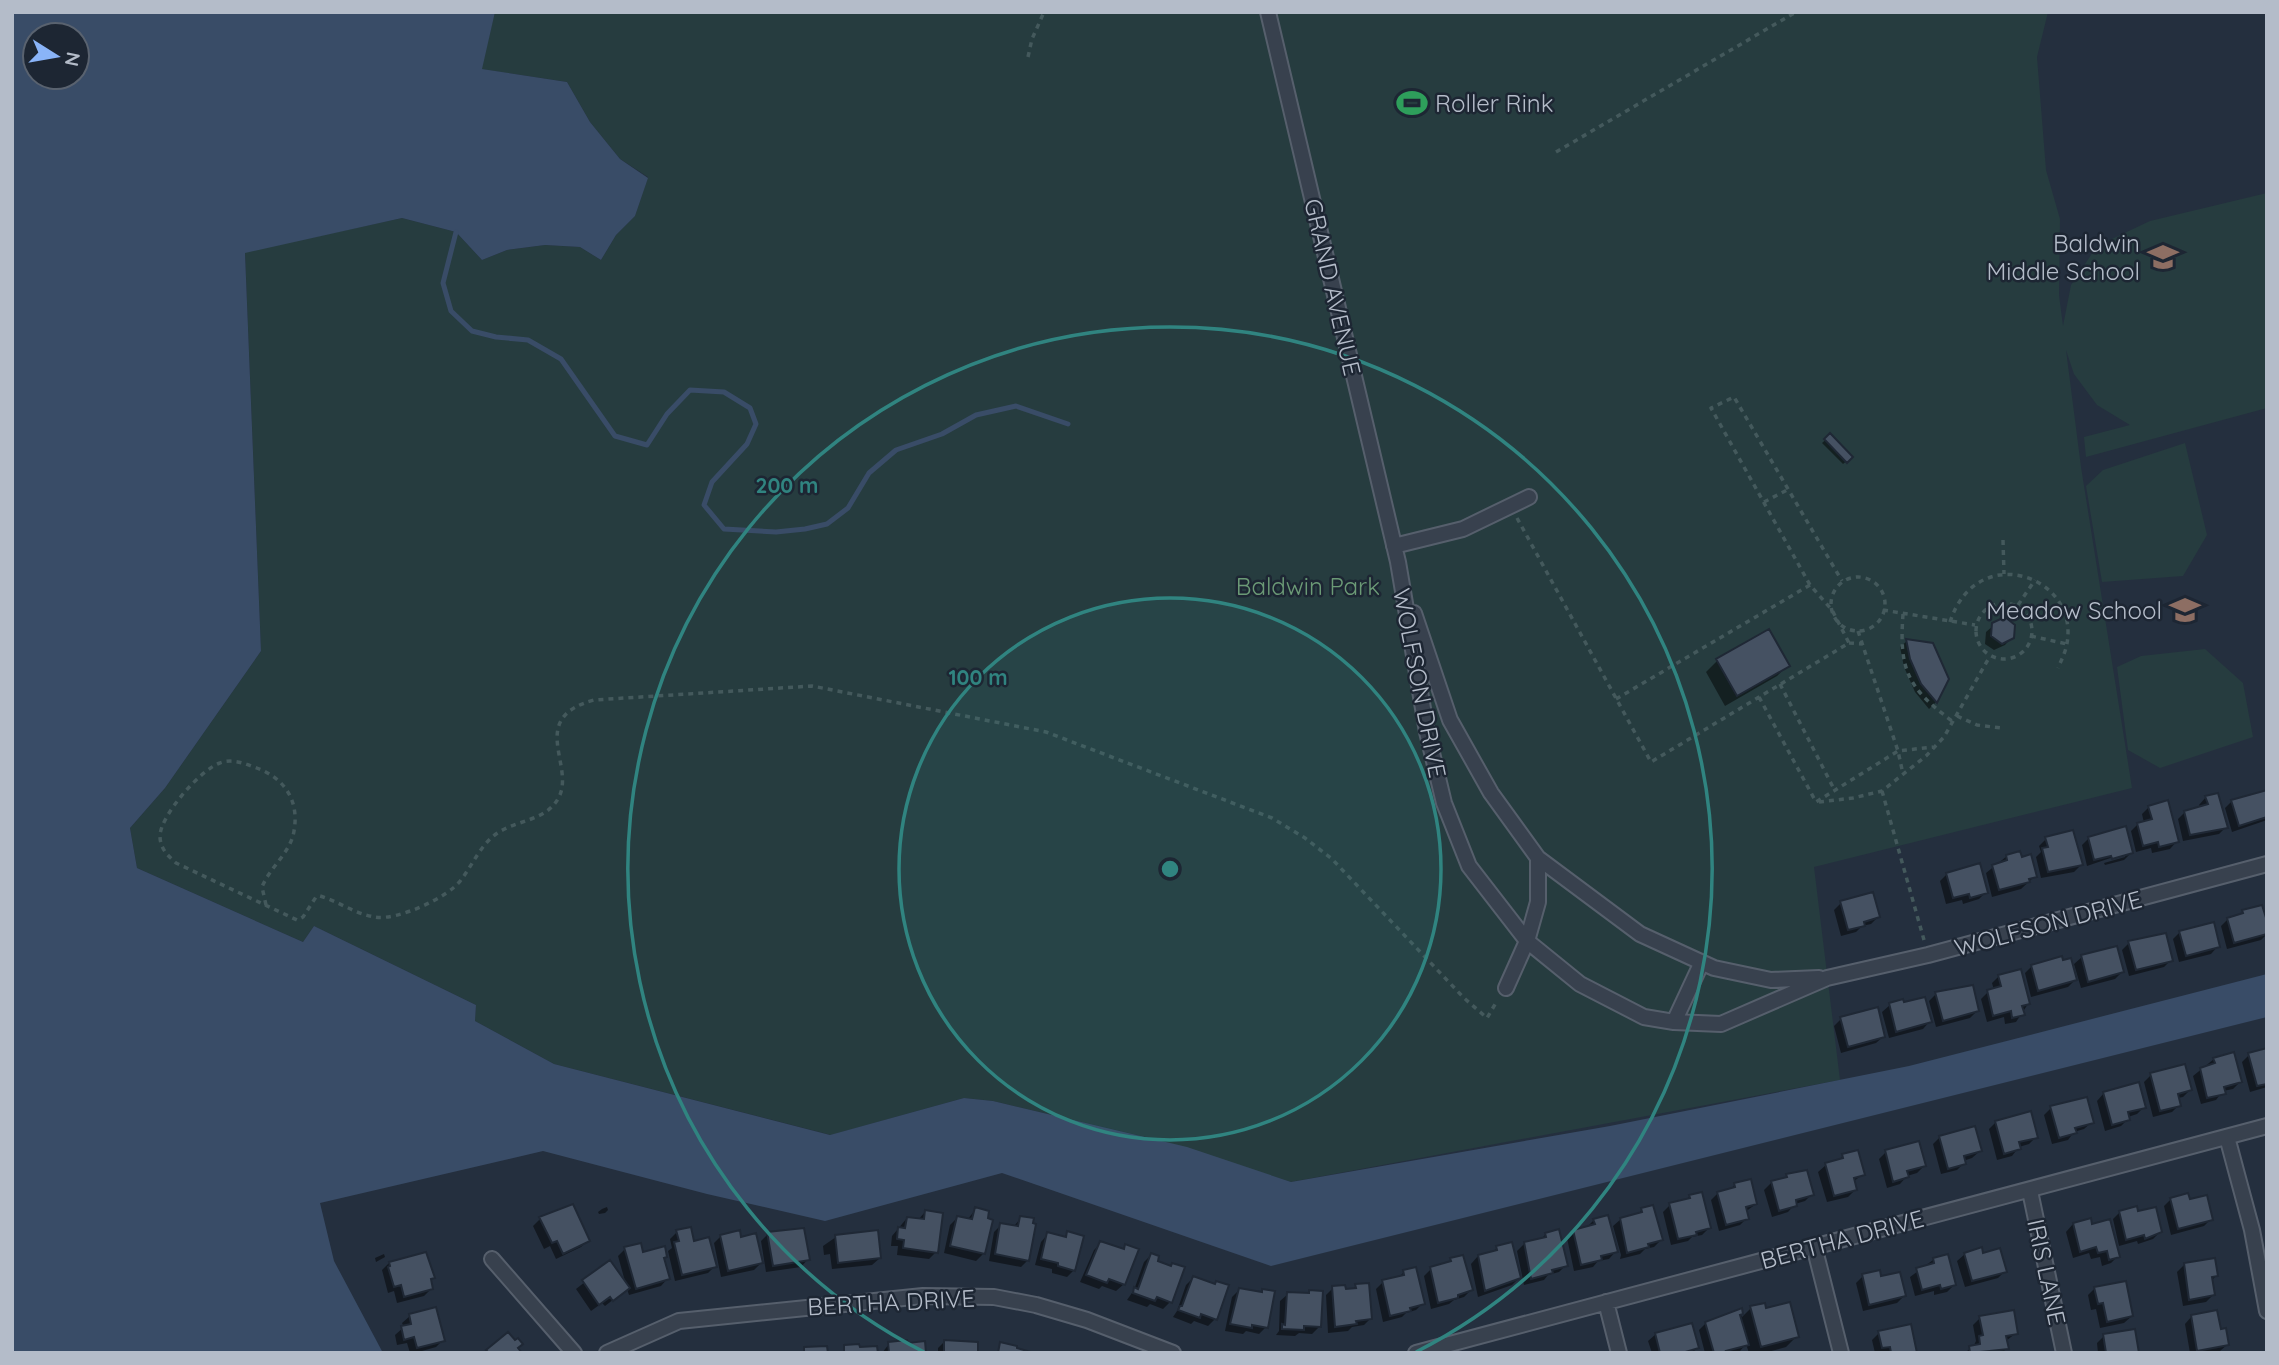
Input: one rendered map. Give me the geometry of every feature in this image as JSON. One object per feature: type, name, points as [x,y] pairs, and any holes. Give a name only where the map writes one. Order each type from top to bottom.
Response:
[{"type":"street","name":"GRAND AVENUE","points":[[1268,12],[1398,562]]},
{"type":"street","points":[[1394,546],[1462,529],[1529,497]]},
{"type":"street","name":"WOLFSON DRIVE","points":[[1398,562],[1450,720],[1491,793],[1538,858],[1640,934],[1714,968],[1770,980],[1827,978]]},
{"type":"street","name":"WOLFSON DRIVE","points":[[1398,562],[1427,732],[1444,803],[1469,866],[1527,941],[1580,984],[1644,1017],[1674,1023],[1721,1024],[1827,978],[1928,955],[2267,864]]},
{"type":"street","points":[[1506,988],[1527,941],[1538,902],[1538,858]]},
{"type":"street","points":[[1674,1023],[1702,962]]},
{"type":"street","name":"BERTHA DRIVE","points":[[1416,1353],[2267,1126]]},
{"type":"street","points":[[2227,1137],[2252,1230],[2267,1311]]},
{"type":"street","name":"IRIS LANE","points":[[2030,1191],[2064,1353]]},
{"type":"street","points":[[1814,1246],[1841,1353]]},
{"type":"street","points":[[492,1259],[574,1353]]},
{"type":"street","name":"BERTHA DRIVE","points":[[607,1353],[639,1336],[679,1321],[923,1296],[994,1297],[1036,1305],[1087,1320],[1148,1349],[1173,1353]]},
{"type":"street","points":[[1606,1302],[1619,1353]]},
{"type":"path","points":[[1028,57],[1032,39],[1044,12]]},
{"type":"path","points":[[1556,152],[1796,12]]},
{"type":"path","points":[[1842,581],[1734,397],[1711,408],[1810,585],[1832,610],[1849,643]]},
{"type":"path","points":[[1764,502],[1787,490]]},
{"type":"path","points":[[1511,507],[1651,762],[1849,643],[1863,644]]},
{"type":"path","points":[[2003,540],[2004,574]]},
{"type":"path","points":[[1950,622],[1965,593],[1981,581],[2016,573],[2035,580],[2051,592],[2062,609],[2067,629],[2067,644],[2058,668]]},
{"type":"path","points":[[1832,610],[1833,594],[1842,581],[1853,578],[1870,580],[1882,593],[1884,610],[1874,625],[1858,631],[1842,625],[1836,619]]},
{"type":"path","points":[[2018,606],[2035,580]]},
{"type":"path","points":[[1616,699],[1810,585]]},
{"type":"path","points":[[2000,602],[2018,606],[2031,620],[2031,636],[2026,649],[2018,655],[2009,659],[1990,656],[1978,643],[1976,625],[1984,610],[2000,602]]},
{"type":"path","points":[[1884,610],[1976,625]]},
{"type":"path","points":[[1903,614],[1901,646],[1909,677],[1928,703],[1953,722]]},
{"type":"path","points":[[1858,631],[1898,751],[1903,774]]},
{"type":"path","points":[[2031,636],[2067,644]]},
{"type":"path","points":[[1816,802],[1853,798],[1882,791],[1926,756],[1944,737],[1990,656]]},
{"type":"path","points":[[1780,684],[1835,791]]},
{"type":"path","points":[[266,905],[262,887],[294,831],[289,794],[277,777],[267,771],[230,761],[220,763],[203,772],[162,824],[161,845],[166,854],[176,863],[297,920],[303,917],[316,897],[320,896],[366,915],[386,917],[425,904],[446,893],[459,883],[490,839],[505,828],[535,819],[552,807],[562,789],[556,735],[571,711],[584,703],[594,700],[812,686],[1046,732],[1272,818],[1305,838],[1332,859],[1464,998],[1488,1018],[1506,988]]},
{"type":"path","points":[[1759,696],[1816,802]]},
{"type":"path","points":[[1956,715],[1977,725],[2001,729]]},
{"type":"path","points":[[1816,802],[1898,751],[1933,747]]},
{"type":"path","points":[[1882,791],[1928,955]]},
{"type":"green space","name":"Baldwin Park","points":[[495,12],[2048,12],[2037,57],[2046,170],[2060,219],[2059,295],[2063,326],[2071,285],[2097,246],[2150,221],[2267,193],[2267,408],[2086,457],[2084,437],[2130,425],[2097,405],[2074,374],[2066,350],[2081,467],[2132,788],[1814,867],[1840,1080],[1291,1182],[1150,1138],[993,1101],[964,1098],[831,1135],[554,1064],[475,1021],[476,1005],[314,926],[303,942],[137,868],[130,828],[165,788],[261,651],[245,252],[402,218],[456,232],[482,260],[507,250],[545,245],[580,247],[601,260],[616,235],[635,216],[648,177],[620,159],[590,122],[567,82],[481,69]]},
{"type":"green space","points":[[2185,443],[2207,535],[2183,576],[2102,582],[2086,486],[2103,470]]},
{"type":"green space","points":[[2205,649],[2243,683],[2253,737],[2160,768],[2128,750],[2117,667],[2141,656]]},
{"type":"water","points":[[12,12],[495,12],[482,69],[567,82],[590,122],[620,159],[648,178],[635,216],[616,235],[601,260],[580,247],[545,245],[507,250],[482,260],[456,232],[402,218],[245,253],[261,651],[165,788],[130,828],[137,868],[303,942],[314,926],[476,1005],[475,1021],[554,1064],[830,1135],[964,1098],[993,1101],[1187,1147],[1291,1182],[1610,1126],[1909,1066],[2267,974],[2267,1017],[1271,1266],[1002,1173],[825,1221],[707,1194],[543,1151],[320,1203],[334,1261],[383,1353],[12,1353]]},
{"type":"building","points":[[1830,433],[1853,457],[1847,463],[1824,439]]},
{"type":"building","points":[[2005,617],[2015,625],[2014,638],[2002,644],[1991,636],[1992,623]]},
{"type":"building","points":[[1769,629],[1790,666],[1737,696],[1716,659]]},
{"type":"building","points":[[1906,639],[1933,643],[1949,679],[1937,703],[1921,684],[1910,659]]},
{"type":"building","points":[[2267,790],[2267,817],[2239,826],[2231,800]]},
{"type":"building","points":[[2218,793],[2228,828],[2190,835],[2184,811],[2208,804],[2205,796]]},
{"type":"building","points":[[2168,800],[2179,842],[2159,847],[2158,842],[2143,846],[2137,823],[2152,819],[2148,806]]},
{"type":"building","points":[[2126,826],[2133,853],[2112,859],[2111,856],[2094,860],[2088,837]]},
{"type":"building","points":[[2073,830],[2083,865],[2048,872],[2042,848],[2048,847],[2045,837]]},
{"type":"building","points":[[2020,851],[2022,857],[2031,854],[2037,877],[2029,879],[2030,882],[1999,890],[1992,865],[2007,860],[2006,855]]},
{"type":"building","points":[[1980,863],[1988,893],[1970,898],[1969,894],[1953,898],[1946,873]]},
{"type":"building","points":[[1873,892],[1880,917],[1864,922],[1865,926],[1848,930],[1840,901]]},
{"type":"building","points":[[2262,905],[2267,921],[2267,934],[2234,943],[2227,918],[2243,913],[2242,910]]},
{"type":"building","points":[[2214,922],[2220,947],[2186,956],[2179,931]]},
{"type":"building","points":[[2166,933],[2173,961],[2136,970],[2128,941]]},
{"type":"building","points":[[2117,946],[2124,972],[2088,982],[2081,955]]},
{"type":"building","points":[[2062,956],[2063,960],[2071,958],[2077,980],[2038,991],[2031,965]]},
{"type":"building","points":[[2021,969],[2030,1004],[2022,1006],[2025,1015],[2012,1018],[2011,1011],[1993,1016],[1987,990],[2001,986],[1998,975]]},
{"type":"building","points":[[1973,985],[1979,1011],[1943,1021],[1935,992]]},
{"type":"building","points":[[1925,997],[1932,1022],[1896,1032],[1889,1003]]},
{"type":"building","points":[[1878,1007],[1885,1037],[1848,1047],[1840,1017]]},
{"type":"building","points":[[2267,1048],[2267,1084],[2257,1086],[2248,1053]]},
{"type":"building","points":[[2234,1052],[2242,1082],[2224,1087],[2226,1094],[2207,1098],[2200,1068],[2215,1063],[2213,1058]]},
{"type":"building","points":[[2185,1064],[2192,1090],[2178,1094],[2181,1106],[2160,1111],[2150,1073]]},
{"type":"building","points":[[2139,1082],[2146,1108],[2128,1112],[2130,1120],[2112,1125],[2103,1092]]},
{"type":"building","points":[[2087,1097],[2094,1123],[2075,1128],[2077,1133],[2059,1138],[2050,1106]]},
{"type":"building","points":[[2031,1111],[2038,1138],[2019,1142],[2021,1149],[2004,1154],[1995,1121]]},
{"type":"building","points":[[1975,1126],[1982,1151],[1964,1156],[1966,1164],[1948,1169],[1939,1136]]},
{"type":"building","points":[[1919,1141],[1926,1166],[1907,1171],[1909,1177],[1893,1182],[1885,1150]]},
{"type":"building","points":[[1858,1150],[1865,1175],[1854,1178],[1857,1190],[1834,1196],[1825,1163],[1843,1158],[1842,1154]]},
{"type":"building","points":[[1807,1170],[1814,1195],[1796,1200],[1797,1206],[1779,1211],[1771,1181],[1787,1177],[1786,1174]]},
{"type":"building","points":[[1751,1179],[1757,1204],[1746,1207],[1749,1219],[1726,1225],[1717,1192],[1735,1187],[1734,1183]]},
{"type":"building","points":[[1702,1192],[1711,1228],[1696,1232],[1697,1235],[1678,1239],[1669,1203]]},
{"type":"building","points":[[2188,1193],[2190,1199],[2207,1195],[2213,1220],[2178,1229],[2170,1198]]},
{"type":"building","points":[[573,1204],[590,1241],[563,1254],[557,1241],[552,1243],[539,1217]]},
{"type":"building","points":[[1653,1205],[1663,1240],[1627,1253],[1620,1218],[1642,1212],[1641,1208]]},
{"type":"building","points":[[2137,1206],[2138,1211],[2156,1207],[2162,1232],[2145,1239],[2144,1235],[2126,1240],[2119,1211]]},
{"type":"building","points":[[975,1207],[989,1211],[988,1218],[993,1220],[985,1254],[950,1246],[957,1216],[972,1219]]},
{"type":"building","points":[[925,1210],[943,1213],[938,1253],[903,1248],[904,1240],[897,1239],[898,1227],[905,1228],[907,1217],[924,1219]]},
{"type":"building","points":[[1608,1215],[1618,1252],[1601,1256],[1602,1260],[1581,1265],[1573,1230],[1595,1224],[1593,1219]]},
{"type":"building","points":[[1020,1216],[1034,1218],[1033,1223],[1036,1224],[1029,1261],[995,1254],[1000,1223],[1018,1226]]},
{"type":"building","points":[[2091,1218],[2092,1224],[2110,1219],[2120,1257],[2109,1260],[2107,1251],[2098,1253],[2096,1247],[2080,1252],[2073,1223]]},
{"type":"building","points":[[691,1227],[694,1241],[709,1237],[717,1267],[682,1275],[674,1242],[679,1241],[676,1230]]},
{"type":"building","points":[[804,1228],[810,1260],[773,1266],[767,1232]]},
{"type":"building","points":[[1559,1229],[1568,1266],[1531,1279],[1524,1242],[1546,1237],[1545,1233]]},
{"type":"building","points":[[740,1230],[741,1237],[756,1233],[763,1263],[728,1271],[720,1235]]},
{"type":"building","points":[[878,1230],[881,1258],[838,1263],[835,1235]]},
{"type":"building","points":[[1067,1231],[1084,1236],[1075,1271],[1041,1259],[1047,1232],[1066,1237]]},
{"type":"building","points":[[1100,1241],[1124,1249],[1125,1244],[1139,1249],[1125,1285],[1109,1279],[1107,1283],[1086,1275]]},
{"type":"building","points":[[1512,1242],[1521,1278],[1485,1291],[1478,1255],[1497,1250],[1496,1246]]},
{"type":"building","points":[[641,1243],[643,1252],[665,1246],[667,1257],[664,1258],[670,1279],[636,1289],[624,1247]]},
{"type":"building","points":[[1982,1247],[1983,1253],[2000,1248],[2007,1272],[1972,1281],[1964,1253]]},
{"type":"building","points":[[426,1252],[435,1278],[431,1279],[433,1289],[404,1297],[401,1285],[394,1287],[389,1262]]},
{"type":"building","points":[[1151,1253],[1159,1256],[1158,1261],[1185,1267],[1172,1303],[1157,1297],[1155,1301],[1133,1293],[1134,1287],[1138,1289]]},
{"type":"building","points":[[1948,1254],[1956,1285],[1941,1289],[1940,1285],[1922,1290],[1916,1268],[1934,1263],[1933,1258]]},
{"type":"building","points":[[1463,1255],[1473,1290],[1458,1295],[1458,1298],[1438,1303],[1430,1267]]},
{"type":"building","points":[[2215,1258],[2218,1276],[2212,1277],[2215,1295],[2189,1300],[2184,1263]]},
{"type":"building","points":[[610,1260],[630,1288],[613,1301],[610,1297],[599,1305],[582,1280]]},
{"type":"building","points":[[1416,1267],[1425,1304],[1390,1316],[1382,1280],[1404,1275],[1403,1270]]},
{"type":"building","points":[[1880,1270],[1881,1276],[1900,1272],[1906,1296],[1869,1305],[1862,1274]]},
{"type":"building","points":[[1193,1276],[1215,1284],[1216,1281],[1229,1285],[1217,1320],[1201,1314],[1200,1318],[1178,1310]]},
{"type":"building","points":[[2126,1281],[2133,1316],[2107,1322],[2103,1303],[2098,1304],[2094,1287]]},
{"type":"building","points":[[1369,1283],[1372,1319],[1335,1327],[1332,1286],[1345,1285],[1346,1289],[1356,1288],[1355,1284]]},
{"type":"building","points":[[1239,1288],[1275,1291],[1268,1328],[1230,1324]]},
{"type":"building","points":[[1309,1290],[1323,1291],[1321,1327],[1304,1326],[1304,1330],[1282,1329],[1282,1324],[1285,1325],[1287,1292],[1309,1293]]},
{"type":"building","points":[[1790,1302],[1799,1337],[1761,1347],[1750,1306],[1765,1303],[1766,1308]]},
{"type":"building","points":[[436,1307],[445,1341],[417,1348],[414,1337],[404,1340],[401,1326],[411,1324],[409,1314]]},
{"type":"building","points":[[1742,1308],[1743,1314],[1740,1315],[1749,1345],[1726,1351],[1727,1353],[1714,1353],[1705,1322]]},
{"type":"building","points":[[2014,1310],[2018,1334],[2006,1336],[2009,1349],[1970,1353],[1969,1346],[1980,1344],[1979,1336],[1983,1335],[1979,1316]]},
{"type":"building","points":[[2217,1310],[2221,1329],[2226,1328],[2229,1345],[2197,1351],[2191,1315]]},
{"type":"building","points":[[1692,1323],[1699,1348],[1682,1353],[1660,1353],[1655,1333]]},
{"type":"building","points":[[1911,1324],[1917,1353],[1891,1353],[1890,1347],[1882,1348],[1878,1331]]},
{"type":"building","points":[[2135,1329],[2139,1353],[2106,1353],[2103,1334]]},
{"type":"building","points":[[508,1332],[523,1344],[518,1348],[522,1353],[489,1353],[486,1350]]},
{"type":"building","points":[[907,1340],[908,1343],[925,1341],[926,1353],[889,1353],[888,1342]]},
{"type":"building","points":[[944,1340],[978,1342],[978,1353],[944,1353]]},
{"type":"building","points":[[1000,1342],[1017,1346],[1034,1353],[998,1353]]},
{"type":"building","points":[[859,1344],[860,1347],[877,1346],[878,1353],[844,1353],[844,1345]]},
{"type":"building","points":[[827,1346],[828,1353],[804,1353],[804,1347]]},
{"type":"waterway","points":[[456,232],[443,283],[451,311],[472,331],[496,337],[528,340],[561,359],[615,436],[647,445],[667,414],[690,390],[724,392],[750,408],[756,424],[747,444],[712,482],[704,505],[724,529],[776,532],[827,524],[848,508],[869,473],[896,450],[942,434],[976,415],[1016,406],[1068,424]]},
{"type":"place","name":"Roller Rink","points":[[1412,103]]},
{"type":"place","name":"Baldwin Middle School","points":[[2163,257]]},
{"type":"place","name":"Meadow School","points":[[2185,610]]}]
